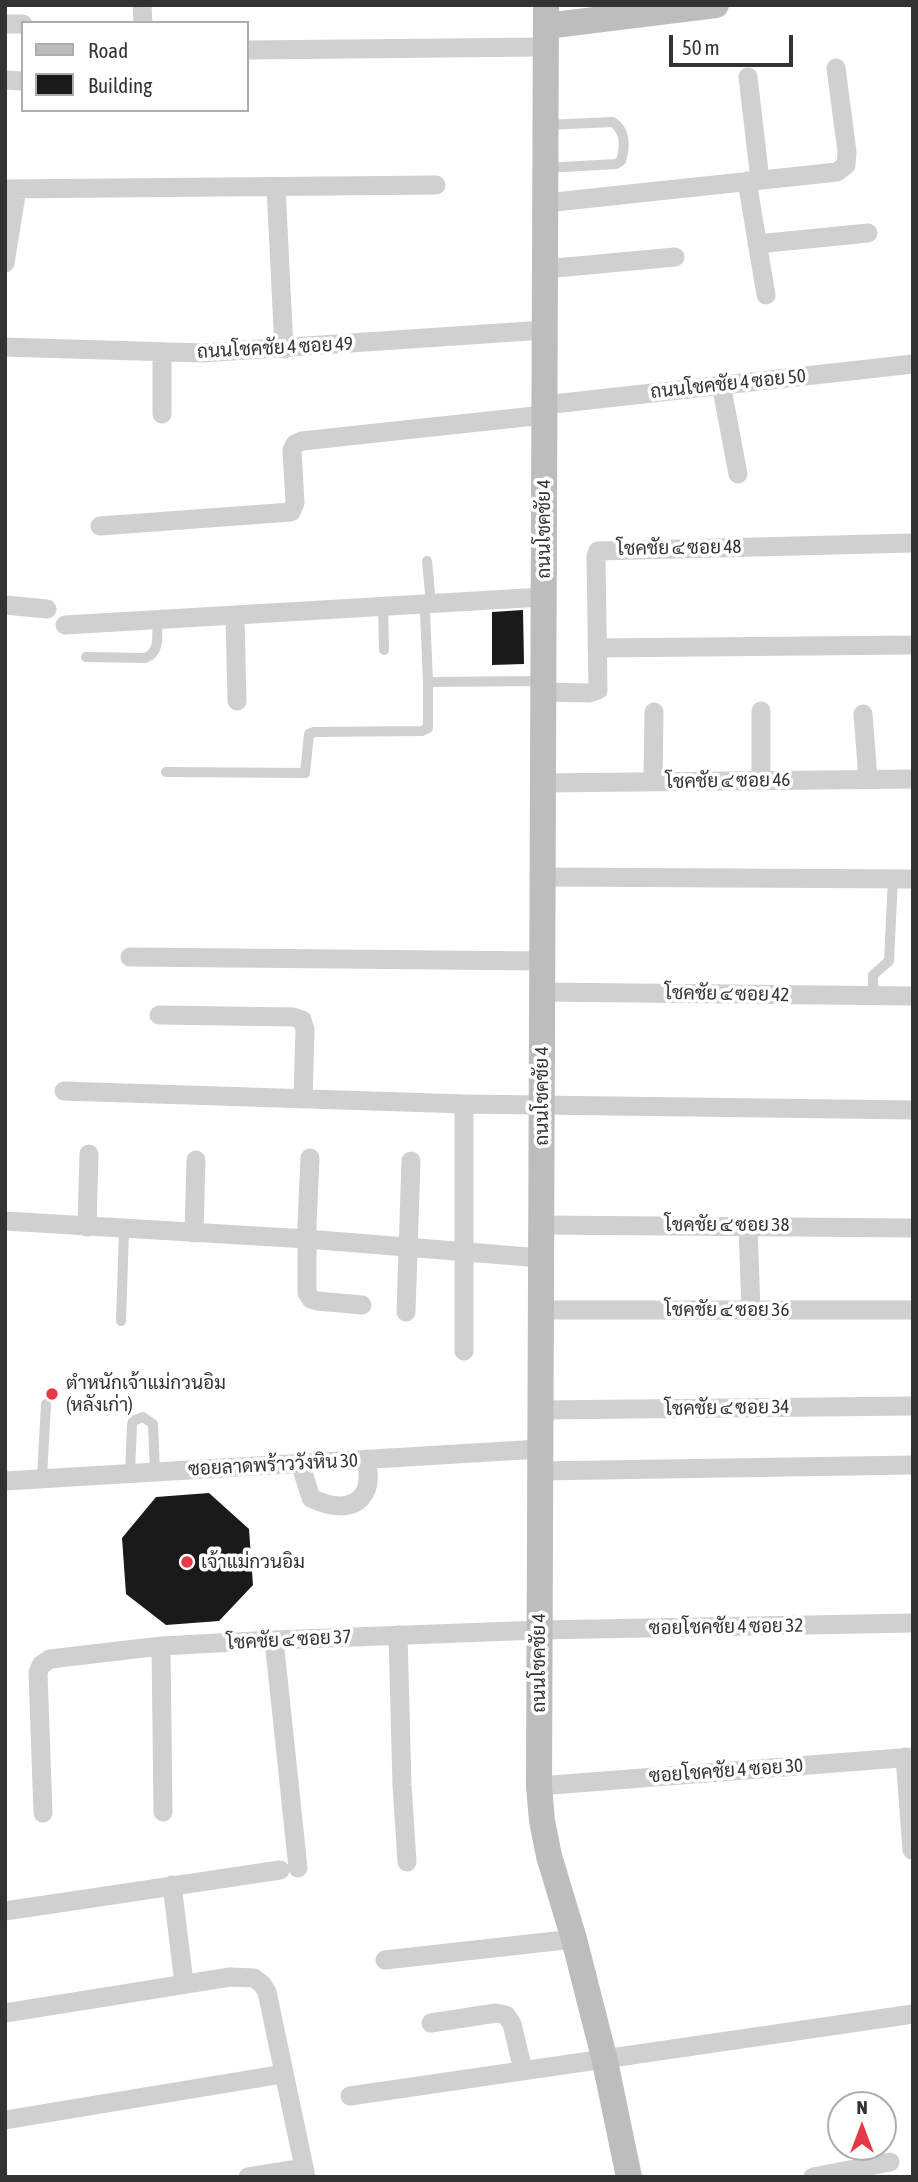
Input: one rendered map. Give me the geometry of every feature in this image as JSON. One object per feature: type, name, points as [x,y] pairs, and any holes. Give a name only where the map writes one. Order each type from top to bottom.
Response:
[{"type":"street","points":[[248,50],[546,26],[716,5]]},
{"type":"street","name":"ถนนโชคชัย 4","points":[[546,26],[539,1786],[549,1856],[574,1939],[604,2057],[629,2177]]},
{"type":"street","points":[[545,203],[836,172],[846,165],[847,152],[836,68]]},
{"type":"street","points":[[748,76],[757,244],[766,295]]},
{"type":"street","points":[[5,263],[11,189],[436,185]]},
{"type":"street","points":[[276,187],[284,349]]},
{"type":"street","points":[[757,244],[868,233]]},
{"type":"street","points":[[545,269],[675,257]]},
{"type":"street","name":"ถนนโชคชัย 4 ซอย 49","points":[[5,347],[162,353],[284,349],[544,330]]},
{"type":"street","points":[[162,353],[162,414]]},
{"type":"street","name":"ถนนโชคชัย 4 ซอย 50","points":[[100,526],[291,512],[295,503],[292,450],[295,444],[302,441],[721,384],[913,364]]},
{"type":"street","points":[[721,384],[738,474]]},
{"type":"street","name":"โชคชัย ๔ ซอย 48","points":[[543,687],[594,693],[598,690],[598,551],[913,543]]},
{"type":"street","points":[[65,625],[383,607],[428,608],[543,597]]},
{"type":"street","points":[[5,605],[47,609]]},
{"type":"street","points":[[235,616],[237,701]]},
{"type":"street","points":[[597,648],[913,645]]},
{"type":"street","points":[[761,711],[761,781]]},
{"type":"street","points":[[653,782],[654,712]]},
{"type":"street","points":[[863,714],[868,779]]},
{"type":"street","name":"โชคชัย ๔ ซอย 46","points":[[543,783],[913,779]]},
{"type":"street","points":[[542,877],[913,879]]},
{"type":"street","points":[[130,957],[542,961]]},
{"type":"street","name":"โชคชัย ๔ ซอย 42","points":[[542,992],[913,996]]},
{"type":"street","points":[[159,1015],[293,1017],[302,1020],[305,1030],[303,1099]]},
{"type":"street","points":[[64,1091],[542,1106],[913,1110]]},
{"type":"street","points":[[464,1104],[464,1351]]},
{"type":"street","points":[[87,1227],[89,1154]]},
{"type":"street","points":[[310,1158],[307,1293],[312,1299],[362,1305]]},
{"type":"street","points":[[194,1233],[196,1160]]},
{"type":"street","points":[[407,1312],[411,1161]]},
{"type":"street","points":[[5,1221],[307,1239],[541,1258]]},
{"type":"street","name":"โชคชัย ๔ ซอย 38","points":[[541,1225],[913,1228]]},
{"type":"street","points":[[748,1226],[751,1310]]},
{"type":"street","name":"โชคชัย ๔ ซอย 36","points":[[541,1311],[913,1310]]},
{"type":"street","name":"โชคชัย ๔ ซอย 34","points":[[541,1410],[913,1406]]},
{"type":"street","points":[[300,1463],[311,1498],[335,1507],[354,1504],[364,1495],[368,1484],[368,1460]]},
{"type":"street","name":"ซอยลาดพร้าววังหิน 30","points":[[5,1481],[368,1460],[913,1465]]},
{"type":"street","name":"ซอยโชคชัย 4 ซอย 32","points":[[540,1630],[913,1623]]},
{"type":"street","name":"โชคชัย ๔ ซอย 37","points":[[43,1813],[37,1673],[41,1665],[50,1659],[160,1646],[540,1630]]},
{"type":"street","points":[[398,1635],[407,1861]]},
{"type":"street","points":[[5,1911],[289,1869],[274,1640]]},
{"type":"street","points":[[160,1646],[163,1812]]},
{"type":"street","points":[[909,1757],[912,1850]]},
{"type":"street","name":"ซอยโชคชัย 4 ซอย 30","points":[[539,1786],[909,1757]]},
{"type":"street","points":[[172,1885],[184,1983]]},
{"type":"street","points":[[386,1960],[574,1939]]},
{"type":"street","points":[[5,2013],[184,1983],[254,1978],[267,1992],[305,2172],[248,2177]]},
{"type":"street","points":[[431,2023],[496,2013],[506,2015],[512,2024],[523,2070]]},
{"type":"street","points":[[350,2096],[913,2014]]},
{"type":"street","points":[[5,2120],[283,2074]]},
{"type":"street","points":[[813,2177],[890,2162]]},
{"type":"lane","points":[[545,125],[613,122],[623,132],[624,153],[621,161],[616,164],[545,168]]},
{"type":"lane","points":[[166,772],[305,773],[309,734],[314,732],[422,731],[428,728],[427,561]]},
{"type":"lane","points":[[383,607],[384,650]]},
{"type":"lane","points":[[86,657],[152,656],[157,647],[157,620]]},
{"type":"lane","points":[[428,682],[543,687]]},
{"type":"lane","points":[[873,996],[873,975],[889,961],[893,878]]},
{"type":"lane","points":[[121,1321],[124,1230]]},
{"type":"lane","points":[[41,1478],[46,1404]]},
{"type":"lane","points":[[130,1473],[132,1425],[133,1421],[143,1417],[153,1424],[155,1472]]},
{"type":"building","points":[[523,610],[524,664],[492,665],[492,612]]},
{"type":"building","name":"เจ้าแม่กวนอิม","points":[[209,1493],[249,1529],[253,1585],[219,1621],[166,1625],[126,1594],[122,1538],[156,1497]]},
{"type":"place","name":"ตำหนักเจ้าแม่กวนอิม (หลังเก่า)","points":[[52,1394]]},
{"type":"place","name":"เจ้าแม่กวนอิม","points":[[187,1562]]}]
